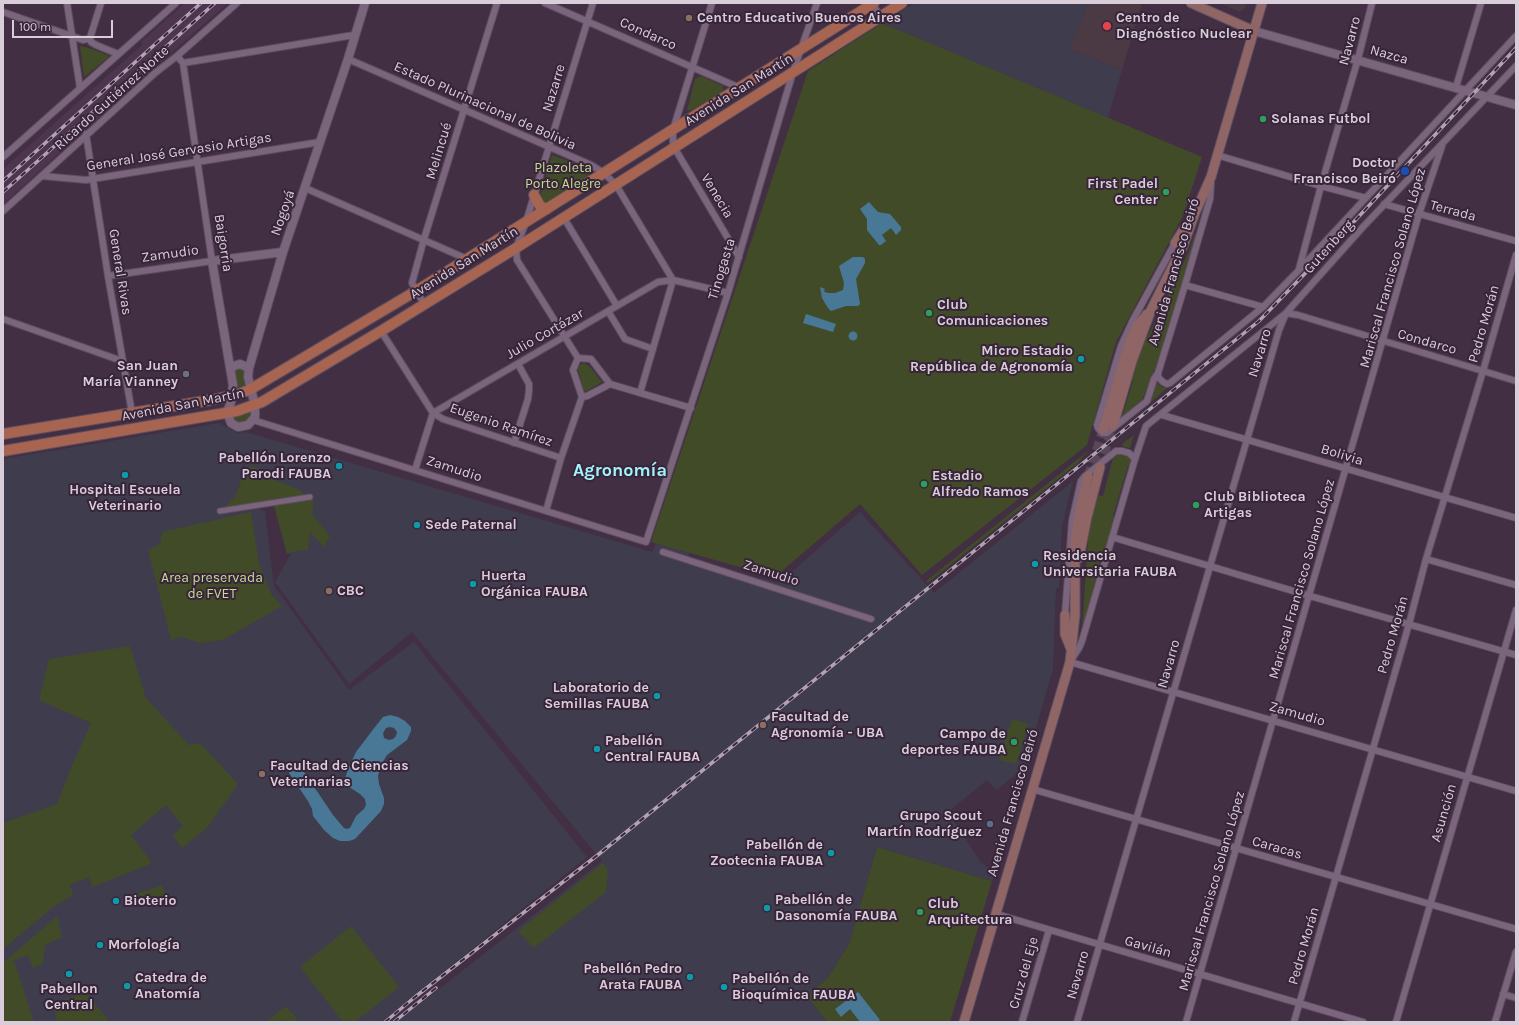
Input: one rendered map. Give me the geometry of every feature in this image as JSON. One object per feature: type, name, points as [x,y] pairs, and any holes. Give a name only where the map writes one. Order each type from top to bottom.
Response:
[{"type":"main road","name":"Avenida San Martín","points":[[3,434],[232,396],[251,389],[416,292],[802,49],[872,3]]},
{"type":"main road","name":"Avenida San Martín","points":[[3,451],[227,412],[255,405],[381,331],[516,248],[902,3]]},
{"type":"main road","points":[[1191,3],[1254,31]]},
{"type":"main road","name":"Avenida Francisco Beiró","points":[[1195,213],[1211,177],[1262,3]]},
{"type":"main road","points":[[534,196],[540,206],[547,209]]},
{"type":"main road","points":[[1175,243],[1195,213]]},
{"type":"main road","points":[[1113,426],[1132,361],[1151,310],[1183,246],[1195,213]]},
{"type":"main road","points":[[1103,430],[1129,344],[1137,326],[1151,310]]},
{"type":"main road","points":[[1075,575],[1087,517],[1100,467]]},
{"type":"main road","points":[[1075,575],[1075,541],[1088,476]]},
{"type":"main road","name":"Avenida Francisco Beiró","points":[[964,1022],[1070,662],[1075,615],[1075,575]]},
{"type":"main road","points":[[1065,614],[1065,634],[1072,650]]},
{"type":"street","points":[[66,3],[80,88]]},
{"type":"street","points":[[101,3],[90,38],[91,42],[118,54]]},
{"type":"street","points":[[3,157],[176,3]]},
{"type":"street","name":"Ricardo Gutiérrez Norte","points":[[3,211],[78,144],[86,134],[237,3]]},
{"type":"street","name":"Nogoyá","points":[[253,420],[256,410],[248,377],[249,368],[283,252],[348,59],[364,3]]},
{"type":"street","name":"Melincué","points":[[424,304],[416,292],[412,282],[497,3]]},
{"type":"street","name":"Condarco","points":[[546,3],[740,88]]},
{"type":"street","name":"Nazarre","points":[[516,248],[526,222],[593,3]]},
{"type":"street","points":[[674,148],[673,130],[712,3]]},
{"type":"street","name":"Tinogasta","points":[[646,542],[728,293],[793,72],[817,3]]},
{"type":"street","points":[[872,3],[881,17]]},
{"type":"street","name":"Navarro","points":[[1299,270],[1321,186],[1358,59],[1372,3]]},
{"type":"street","points":[[1456,88],[1481,3]]},
{"type":"street","points":[[3,12],[84,40],[90,38]]},
{"type":"street","name":"Nazca","points":[[1254,31],[1358,59],[1516,105]]},
{"type":"street","points":[[177,56],[183,63],[354,35]]},
{"type":"street","name":"Gutenberg","points":[[1158,373],[1158,377],[1162,382],[1167,384],[1263,306],[1299,270],[1516,36]]},
{"type":"street","name":"Estado Plurinacional de Bolivia","points":[[348,59],[548,148],[590,165],[604,174],[616,185],[673,280]]},
{"type":"street","name":"Baigorria","points":[[183,63],[212,261],[231,369],[233,386],[232,396],[227,412]]},
{"type":"street","name":"Gutenberg","points":[[1145,429],[1146,426],[1162,415],[1286,313],[1384,204],[1516,66]]},
{"type":"street","name":"General Rivas","points":[[86,134],[122,361],[132,412]]},
{"type":"street","name":"General José Gervasio Artigas","points":[[42,176],[86,180],[320,142]]},
{"type":"street","name":"Mariscal Francisco Solano López","points":[[1186,1022],[1384,342],[1419,214],[1443,144]]},
{"type":"street","name":"Venecia","points":[[674,148],[739,257]]},
{"type":"street","points":[[1217,155],[1366,198]]},
{"type":"street","name":"Avenida Francisco Beiró","points":[[1175,243],[1133,320],[1121,346],[1098,425],[1102,433],[1107,433],[1146,402],[1158,373],[1185,285],[1210,198],[1211,177]]},
{"type":"street","points":[[305,188],[467,259]]},
{"type":"street","name":"Terrada","points":[[1384,204],[1516,241]]},
{"type":"street","points":[[564,218],[617,306]]},
{"type":"street","points":[[516,248],[517,260],[578,358]]},
{"type":"street","name":"Zamudio","points":[[108,276],[283,252]]},
{"type":"street","name":"Pedro Morán","points":[[1294,1022],[1409,624],[1426,559],[1483,371],[1516,255]]},
{"type":"street","points":[[640,393],[673,280]]},
{"type":"street","name":"Julio Cortázar","points":[[433,413],[658,282],[673,280],[728,293]]},
{"type":"street","points":[[1185,285],[1263,306]]},
{"type":"street","points":[[608,311],[625,339],[653,349]]},
{"type":"street","name":"Condarco","points":[[1286,313],[1298,315],[1516,381]]},
{"type":"street","name":"Navarro","points":[[1077,1022],[1279,330],[1286,313]]},
{"type":"street","points":[[3,319],[122,361]]},
{"type":"street","points":[[381,331],[433,413],[415,470]]},
{"type":"street","points":[[578,358],[591,359],[610,384],[691,408]]},
{"type":"street","points":[[546,512],[561,458],[582,396],[573,370],[578,358]]},
{"type":"street","points":[[231,369],[240,364],[249,368]]},
{"type":"street","points":[[514,443],[528,399],[529,390],[529,384],[518,364]]},
{"type":"street","points":[[582,396],[587,396],[610,384]]},
{"type":"street","points":[[227,412],[231,423],[238,427],[248,425],[253,420]]},
{"type":"street","name":"Eugenio Ramírez","points":[[433,413],[443,419],[561,458]]},
{"type":"street","name":"Bolivia","points":[[1162,415],[1516,518]]},
{"type":"street","name":"Zamudio","points":[[253,420],[646,542]]},
{"type":"street","name":"Avenida Francisco Beiró","points":[[1070,662],[1082,641],[1145,429]]},
{"type":"street","points":[[1065,614],[1072,521],[1081,481],[1084,476],[1116,451],[1122,450],[1129,453],[1135,459]]},
{"type":"street","points":[[220,511],[310,497]]},
{"type":"street","points":[[1112,537],[1516,655]]},
{"type":"street","name":"Zamudio","points":[[663,552],[872,619]]},
{"type":"street","points":[[1426,559],[1516,585]]},
{"type":"street","name":"Asunción","points":[[1396,1022],[1516,610]]},
{"type":"street","name":"Zamudio","points":[[1070,662],[1516,791]]},
{"type":"street","name":"Caracas","points":[[1032,789],[1516,929]]},
{"type":"street","name":"Gavilán","points":[[996,914],[1363,1022]]},
{"type":"street","name":"Cruz del Eje","points":[[1022,1022],[1049,930]]},
{"type":"street","points":[[1495,1022],[1516,952]]},
{"type":"street","points":[[1503,994],[1516,998]]},
{"type":"shaded area","points":[[185,3],[228,3],[161,62],[159,60],[149,69],[150,72],[3,204],[3,169],[142,45],[141,42]]},
{"type":"shaded area","points":[[915,3],[1088,3],[1069,49],[1122,70],[1108,118],[882,23]]},
{"type":"shaded area","name":"Centro de Diagnóstico Nuclear","points":[[1088,3],[1142,3],[1122,70],[1069,49]]},
{"type":"shaded area","points":[[1220,3],[1247,3],[1245,8],[1240,12]]},
{"type":"shaded area","points":[[219,423],[238,433],[246,432],[652,552],[669,517],[699,528],[687,560],[779,583],[860,512],[934,593],[1073,481],[1062,526],[1059,588],[1056,588],[1053,669],[1025,766],[997,790],[987,780],[948,812],[980,861],[995,874],[992,881],[877,847],[849,944],[827,979],[806,995],[827,1022],[397,1022],[602,861],[412,632],[349,684],[275,582],[311,519],[248,480],[243,459],[244,506],[265,511],[274,586],[349,690],[414,642],[587,857],[381,1022],[3,1022],[3,459]]},
{"type":"green space","name":"Club Comunicaciones","points":[[882,23],[1202,157],[1183,216],[1116,342],[1087,445],[922,575],[860,504],[775,577],[651,542],[808,71]]},
{"type":"green space","points":[[80,46],[89,48],[110,56],[84,77]]},
{"type":"green space","points":[[701,76],[723,86],[723,92],[690,111],[687,110],[695,79]]},
{"type":"green space","name":"Plazoleta Porto Alegre","points":[[552,155],[590,169],[593,174],[591,177],[547,205],[543,205],[540,196]]},
{"type":"green space","points":[[1195,233],[1198,233],[1166,341],[1142,400],[1122,417],[1133,381],[1130,379],[1138,356],[1189,251]]},
{"type":"green space","points":[[584,363],[590,367],[602,382],[587,391],[583,388],[578,369],[580,365]]},
{"type":"green space","points":[[244,368],[246,386],[237,389],[235,369]]},
{"type":"green space","points":[[1156,382],[1160,386],[1167,388],[1150,403]]},
{"type":"green space","points":[[252,409],[250,417],[246,422],[240,423],[234,419],[232,414]]},
{"type":"green space","points":[[1134,435],[1130,448],[1122,446],[1123,443]]},
{"type":"green space","points":[[1088,451],[1078,463],[928,583],[926,581]]},
{"type":"green space","points":[[1119,454],[1125,454],[1128,456],[1131,462],[1130,466],[1128,466],[1113,516],[1116,517],[1104,556],[1102,555],[1093,589],[1095,590],[1082,629],[1091,516],[1096,495],[1103,496],[1113,458]]},
{"type":"green space","points":[[248,467],[256,467],[263,475],[298,489],[314,501],[312,514],[330,536],[324,547],[310,532],[308,550],[287,554],[273,502],[220,511],[233,499],[245,470]]},
{"type":"green space","name":"Area preservada de FVET","points":[[251,512],[259,564],[271,594],[282,606],[223,640],[200,643],[182,637],[171,640],[148,550],[160,544],[162,532]]},
{"type":"green space","points":[[130,646],[146,698],[189,745],[200,743],[238,784],[208,827],[182,848],[173,835],[183,826],[166,805],[131,835],[152,863],[93,887],[89,877],[70,885],[73,895],[52,908],[3,949],[3,823],[57,804],[91,723],[39,700],[49,659]]},
{"type":"green space","name":"Campo de deportes FAUBA","points":[[1012,719],[1029,724],[1016,764],[999,760]]},
{"type":"green space","name":"Club Arquitectura","points":[[877,847],[992,881],[950,1022],[827,1022],[806,995],[827,979],[849,944]]},
{"type":"green space","points":[[603,863],[608,871],[606,892],[534,948],[518,931]]},
{"type":"green space","points":[[162,885],[166,896],[137,906],[133,895]]},
{"type":"green space","points":[[57,916],[62,937],[45,945],[43,964],[33,968],[28,955],[14,960],[34,1022],[3,1022],[3,963]]},
{"type":"green space","points":[[351,926],[399,987],[355,1022],[343,1022],[300,967]]},
{"type":"green space","points":[[86,993],[110,1022],[50,1022],[57,1019],[52,1003]]},
{"type":"green space","points":[[286,1006],[299,1022],[266,1022]]},
{"type":"water","points":[[869,202],[878,212],[890,214],[901,227],[901,230],[896,235],[891,228],[882,235],[886,241],[881,245],[879,245],[867,230],[867,219],[860,209]]},
{"type":"water","points":[[853,257],[863,257],[865,259],[865,263],[856,279],[860,304],[858,306],[846,306],[831,311],[822,298],[820,287],[825,289],[824,292],[829,293],[835,293],[843,290],[844,283],[839,266]]},
{"type":"water","points":[[806,314],[836,324],[833,332],[803,323]]},
{"type":"water","points":[[853,331],[858,336],[853,341],[848,336]]},
{"type":"water","points":[[390,715],[398,717],[411,727],[411,731],[407,740],[387,755],[381,765],[378,776],[384,798],[384,804],[381,811],[355,839],[340,841],[333,838],[324,830],[313,816],[312,809],[308,801],[289,773],[290,764],[298,763],[333,815],[344,828],[350,828],[356,816],[364,809],[366,805],[365,799],[360,794],[346,785],[345,779],[356,752],[383,717]],"holes":[[[386,728],[394,728],[397,732],[396,736],[389,740],[384,738],[383,733]]]},
{"type":"water","points":[[858,992],[880,1020],[878,1022],[860,1022],[850,1009],[841,1017],[835,1009]]},
{"type":"tunnel","points":[[1100,467],[1113,426]]},
{"type":"tunnel","points":[[1088,476],[1103,430]]},
{"type":"railway","points":[[3,181],[201,3]]},
{"type":"railway","points":[[3,192],[215,3]]},
{"type":"railway","points":[[385,1022],[599,854],[1259,321],[1321,257],[1516,48]]},
{"type":"railway","points":[[394,1022],[436,988]]},
{"type":"place","name":"Centro Educativo Buenos Aires","points":[[689,18]]},
{"type":"place","name":"Centro de Diagnóstico Nuclear","points":[[1107,26]]},
{"type":"place","name":"Solanas Futbol","points":[[1263,119]]},
{"type":"place","name":"Doctor Francisco Beiró","points":[[1405,171]]},
{"type":"place","name":"First Padel Center","points":[[1166,192]]},
{"type":"place","name":"Club Comunicaciones","points":[[929,313]]},
{"type":"place","name":"Micro Estadio República de Agronomía","points":[[1081,359]]},
{"type":"place","name":"San Juan María Vianney","points":[[186,374]]},
{"type":"place","name":"Pabellón Lorenzo Parodi FAUBA","points":[[339,466]]},
{"type":"place","name":"Hospital Escuela Veterinario","points":[[125,475]]},
{"type":"place","name":"Estadio Alfredo Ramos","points":[[924,484]]},
{"type":"place","name":"Club Biblioteca Artigas","points":[[1196,505]]},
{"type":"place","name":"Sede Paternal","points":[[417,525]]},
{"type":"place","name":"Residencia Universitaria FAUBA","points":[[1035,564]]},
{"type":"place","name":"Huerta Orgánica FAUBA","points":[[473,584]]},
{"type":"place","name":"CBC","points":[[329,591]]},
{"type":"place","name":"Laboratorio de Semillas FAUBA","points":[[657,696]]},
{"type":"place","name":"Facultad de Agronomía - UBA","points":[[763,725]]},
{"type":"place","name":"Campo de deportes FAUBA","points":[[1014,742]]},
{"type":"place","name":"Pabellón Central FAUBA","points":[[597,749]]},
{"type":"place","name":"Facultad de Ciencias Veterinarias","points":[[262,774]]},
{"type":"place","name":"Grupo Scout Martín Rodríguez","points":[[990,824]]},
{"type":"place","name":"Pabellón de Zootecnia FAUBA","points":[[831,853]]},
{"type":"place","name":"Bioterio","points":[[116,901]]},
{"type":"place","name":"Pabellón de Dasonomía FAUBA","points":[[767,908]]},
{"type":"place","name":"Club Arquitectura","points":[[920,912]]},
{"type":"place","name":"Morfología","points":[[100,945]]},
{"type":"place","name":"Pabellon Central","points":[[69,974]]},
{"type":"place","name":"Pabellón Pedro Arata FAUBA","points":[[690,977]]},
{"type":"place","name":"Catedra de Anatomía","points":[[127,986]]},
{"type":"place","name":"Pabellón de Bioquímica FAUBA","points":[[724,987]]},
{"type":"district","name":"Agronomía","points":[[620,471]]}]
